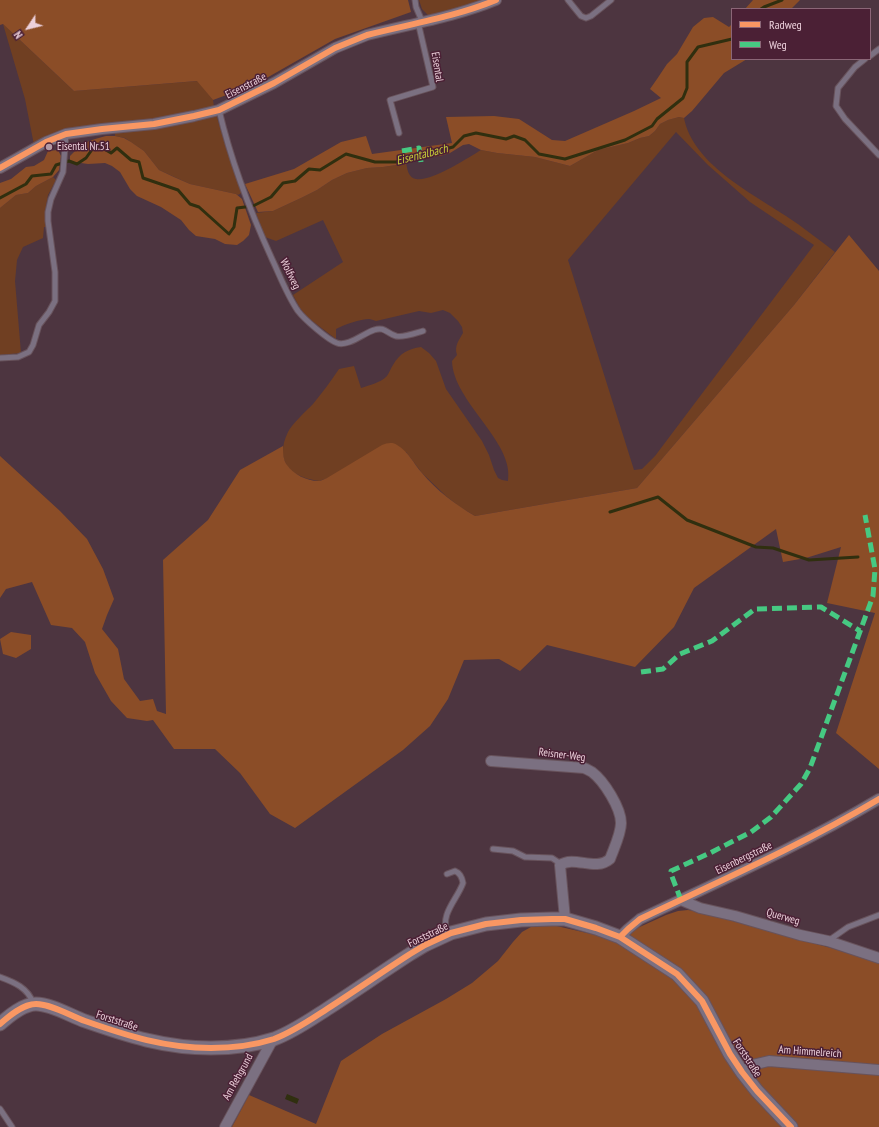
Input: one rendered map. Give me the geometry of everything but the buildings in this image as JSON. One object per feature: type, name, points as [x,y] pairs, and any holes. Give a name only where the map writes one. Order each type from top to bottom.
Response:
[{"type":"street","name":"Eisenstraße","points":[[0,168],[46,142],[66,134],[154,124],[219,110],[274,83],[335,48],[367,34],[456,14],[496,0]]},
{"type":"street","name":"Reisner-Weg","points":[[491,761],[547,764],[584,768],[602,782],[621,815],[621,825],[610,859],[606,863],[599,864],[568,861],[560,865]]},
{"type":"street","name":"Eisenbergstraße","points":[[620,937],[640,920],[834,825],[879,799]]},
{"type":"street","points":[[560,865],[565,920]]},
{"type":"street","name":"Querweg","points":[[681,900],[700,908],[828,941],[879,958]]},
{"type":"street","name":"Forststraße","points":[[35,1004],[52,1007],[77,1018],[117,1032],[162,1044],[180,1047],[213,1048],[247,1045],[283,1035],[311,1019],[425,945],[448,935],[486,924],[521,920],[565,920],[596,928],[620,937],[677,974],[702,1001],[730,1054],[742,1072],[757,1091],[791,1127]]},
{"type":"street","points":[[0,1024],[21,1009],[35,1004]]},
{"type":"street","name":"Am Rehgrund","points":[[225,1127],[273,1039]]},
{"type":"street","name":"Am Himmelreich","points":[[742,1072],[752,1065],[769,1061],[879,1070]]},
{"type":"lane","points":[[415,0],[420,22]]},
{"type":"lane","points":[[568,0],[581,16],[586,18],[591,16],[611,0]]},
{"type":"lane","name":"Eisental","points":[[399,133],[390,100],[432,87],[420,22]]},
{"type":"lane","points":[[871,55],[879,49]]},
{"type":"lane","points":[[863,60],[854,66],[838,88],[836,106],[845,119],[879,155]]},
{"type":"lane","name":"Wolfweg","points":[[219,110],[226,139],[262,238],[297,310],[305,320],[334,342],[342,344],[377,329],[383,329],[392,335],[399,337],[423,331]]},
{"type":"lane","points":[[0,358],[18,357],[29,352],[33,345],[39,325],[50,312],[55,301],[55,272],[48,212],[64,163],[66,134]]},
{"type":"lane","points":[[493,849],[513,851],[525,858],[552,858],[560,865]]},
{"type":"lane","points":[[447,874],[455,871],[459,872],[463,883],[450,907],[446,918],[445,924],[448,935]]},
{"type":"lane","points":[[828,941],[848,927],[879,915]]},
{"type":"lane","points":[[0,977],[12,982],[24,990],[35,1004]]},
{"type":"lane","points":[[0,1109],[12,1127]]},
{"type":"shaded area","points":[[0,0],[408,0],[411,12],[335,39],[256,84],[213,100],[197,81],[74,91],[3,24],[0,25]]},
{"type":"shaded area","points":[[419,0],[488,0],[429,16],[422,9]]},
{"type":"shaded area","points":[[753,0],[800,0],[792,8],[746,8]]},
{"type":"shaded area","points":[[713,17],[729,27],[731,25],[731,60],[745,60],[724,73],[692,111],[684,118],[679,117],[668,120],[660,124],[649,136],[598,150],[570,166],[535,157],[481,150],[469,144],[463,145],[450,153],[440,156],[412,158],[396,165],[367,168],[347,173],[332,180],[317,190],[273,211],[258,212],[245,184],[294,169],[341,142],[366,136],[372,154],[452,143],[446,117],[494,116],[519,119],[552,140],[565,141],[661,98],[650,89],[667,64],[677,54],[693,27],[704,18]]},
{"type":"shaded area","points":[[3,24],[74,91],[198,81],[213,100],[214,107],[34,145],[25,99]]},
{"type":"shaded area","points":[[216,114],[227,151],[243,192],[238,195],[190,184],[159,170],[144,151],[125,138],[115,136],[115,132]]},
{"type":"shaded area","points":[[679,117],[684,118],[689,134],[711,163],[740,187],[792,220],[835,252],[794,305],[637,488],[475,516],[446,496],[422,473],[406,452],[319,481],[300,476],[287,466],[283,451],[284,442],[288,432],[296,421],[313,404],[339,369],[354,366],[361,388],[375,384],[387,376],[396,361],[408,350],[421,347],[436,361],[446,389],[482,441],[498,478],[508,481],[508,466],[502,452],[494,437],[462,392],[455,376],[452,361],[457,355],[457,346],[463,333],[462,327],[458,321],[450,313],[443,310],[431,313],[419,311],[376,321],[366,319],[347,324],[336,329],[336,339],[307,317],[293,295],[343,262],[323,220],[276,241],[265,237],[256,213],[273,211],[317,190],[332,180],[347,173],[367,168],[396,165],[406,162],[408,172],[411,177],[423,179],[449,169],[481,150],[535,157],[570,166],[598,150],[649,136],[660,124]],"holes":[[[676,132],[708,165],[750,202],[814,245],[655,456],[642,469],[634,470],[568,260]]]},
{"type":"shaded area","points":[[106,136],[124,138],[131,142],[144,151],[159,170],[174,177],[190,184],[236,194],[242,199],[251,225],[249,235],[237,245],[225,244],[215,239],[196,236],[181,220],[161,207],[137,196],[130,189],[120,172],[112,166],[105,163],[88,164],[70,160],[70,156],[85,143]]},
{"type":"shaded area","points":[[58,150],[61,156],[59,170],[53,177],[36,186],[28,193],[16,195],[0,208],[0,183],[11,179],[26,167],[34,166],[44,160],[48,151]]},
{"type":"shaded area","points":[[53,177],[56,180],[48,195],[46,206],[46,227],[44,227],[43,238],[23,247],[17,260],[15,281],[21,353],[0,355],[0,208],[16,195],[28,193],[36,186]]},
{"type":"shaded area","points":[[849,235],[879,271],[879,769],[836,733],[875,613],[827,603],[841,547],[806,558],[783,562],[776,529],[694,588],[674,627],[635,667],[547,645],[520,671],[499,659],[464,660],[448,699],[430,726],[403,750],[295,828],[270,814],[240,773],[215,749],[174,749],[153,720],[147,721],[127,718],[111,701],[95,673],[85,642],[72,628],[51,625],[32,582],[6,589],[0,598],[0,456],[60,511],[87,539],[103,569],[114,599],[102,629],[118,649],[124,679],[140,701],[153,699],[157,711],[166,714],[163,560],[208,520],[240,470],[283,446],[284,458],[290,468],[305,478],[319,481],[327,478],[382,445],[394,443],[405,451],[422,473],[440,491],[475,516],[637,488],[794,305]]},
{"type":"shaded area","points":[[11,632],[31,635],[31,649],[16,658],[3,654],[0,639]]},
{"type":"shaded area","points":[[688,910],[831,948],[879,963],[879,1127],[232,1127],[249,1095],[316,1124],[341,1061],[382,1034],[472,983],[498,961],[522,932],[538,923],[600,936],[622,935],[666,915],[678,911]]},
{"type":"shaded area","points":[[287,1094],[299,1099],[297,1104],[285,1099]]},
{"type":"waterway","name":"Eisentalbach","points":[[762,8],[782,0]]},
{"type":"waterway","name":"Eisentalbach","points":[[0,198],[26,184],[32,176],[51,174],[56,165],[69,161],[77,164],[86,158],[96,144],[111,153],[117,148],[131,160],[139,162],[143,178],[178,190],[190,204],[199,207],[229,234],[234,227],[237,208],[253,206],[271,197],[283,183],[295,181],[309,169],[320,170],[346,154],[375,162],[396,162],[453,147],[464,136],[476,133],[506,139],[514,136],[525,140],[539,154],[565,159],[625,140],[652,126],[657,119],[683,98],[687,88],[687,62],[698,47],[731,39]]},
{"type":"waterway","points":[[610,512],[658,497],[687,520],[756,547],[773,548],[809,560],[858,557]]},
{"type":"marked path","points":[[402,151],[419,148],[421,162]]},
{"type":"marked path","points":[[681,900],[671,871],[751,832],[771,817],[801,784],[810,768],[873,596],[875,569],[865,515]]},
{"type":"marked path","points":[[641,672],[663,669],[680,654],[712,641],[755,609],[821,607],[860,631]]},
{"type":"cycle path","points":[[0,168],[46,142],[66,134],[154,124],[219,110],[274,83],[335,48],[367,35],[449,16],[496,0]]},
{"type":"cycle path","points":[[620,937],[640,919],[791,847],[879,799]]},
{"type":"cycle path","points":[[0,1024],[21,1008],[36,1004],[54,1008],[116,1032],[147,1040],[178,1046],[211,1048],[235,1047],[274,1039],[295,1029],[410,954],[451,933],[486,924],[521,920],[565,919],[620,937],[677,974],[702,1001],[730,1054],[742,1072],[757,1091],[791,1127]]},
{"type":"place","name":"Eisental Nr.51","points":[[49,147]]}]
